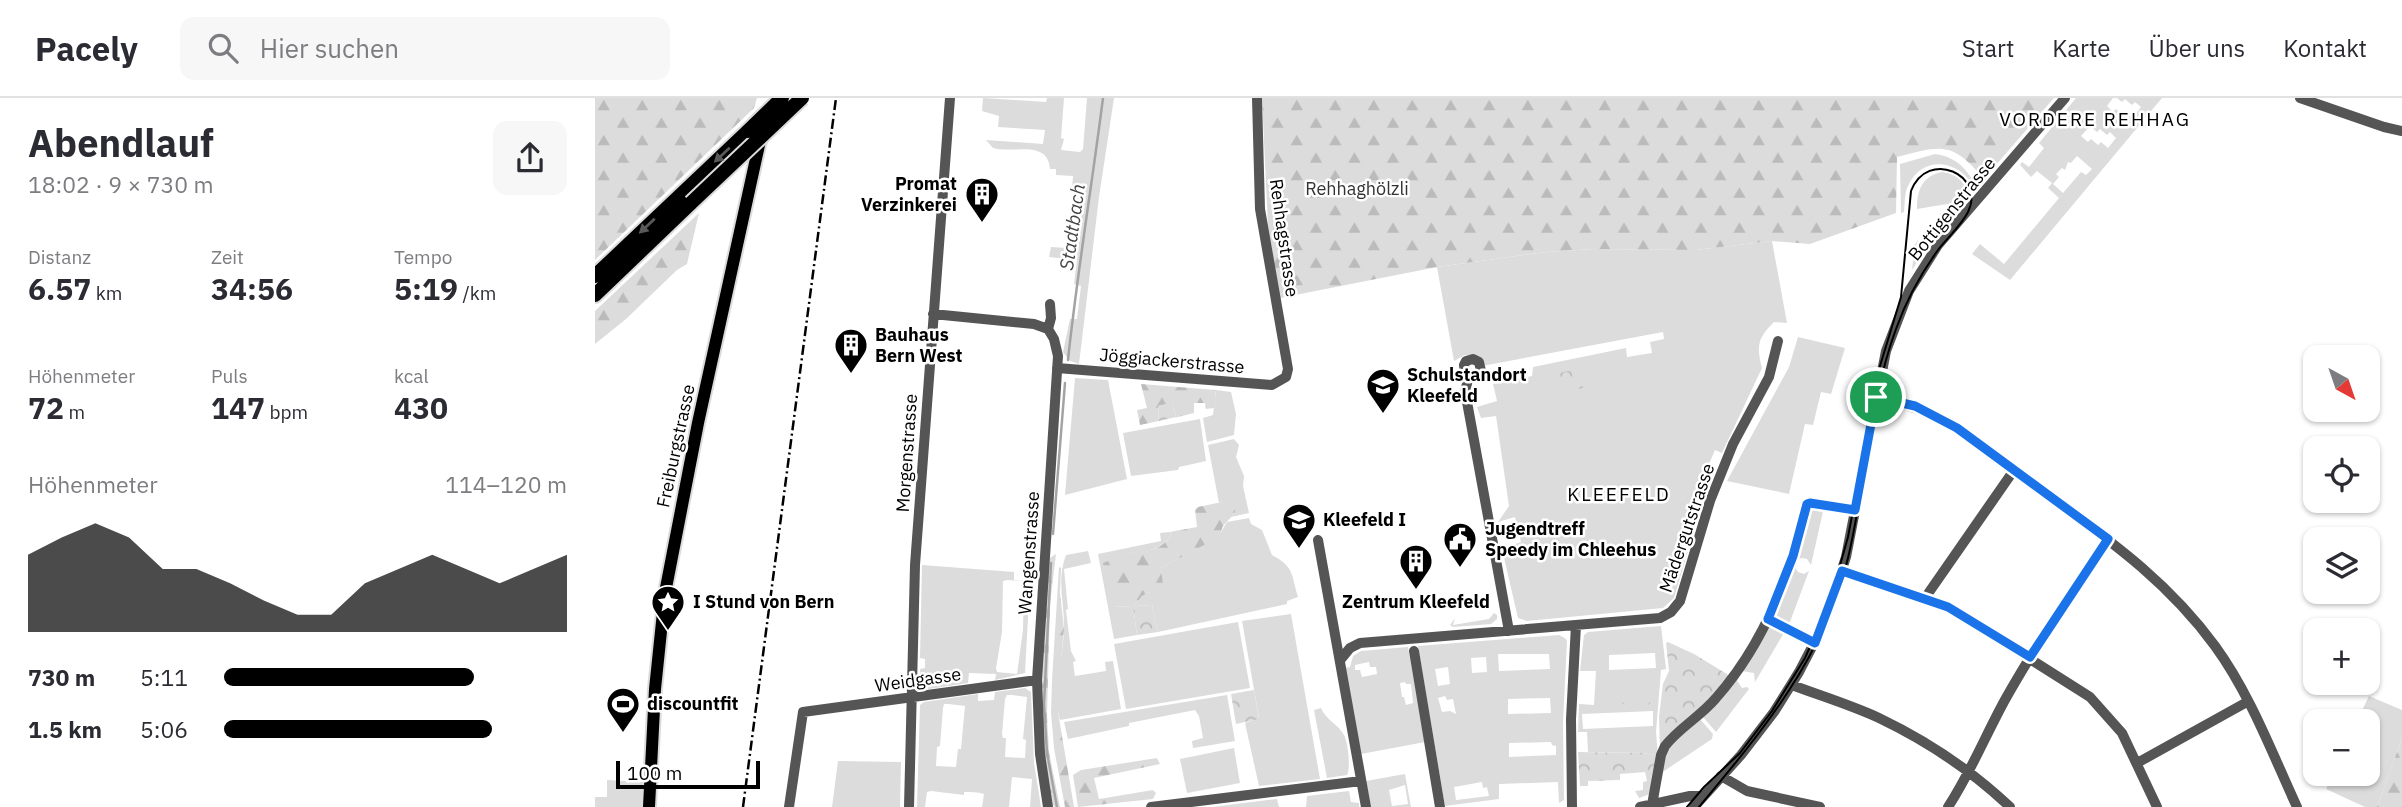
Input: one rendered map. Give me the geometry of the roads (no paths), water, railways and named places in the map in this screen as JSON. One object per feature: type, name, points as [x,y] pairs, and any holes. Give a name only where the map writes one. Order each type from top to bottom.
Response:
[{"type":"highway","points":[[595,276],[782,98]]},
{"type":"highway","points":[[595,295],[801,98]]},
{"type":"main road","name":"Freiburgstrasse","points":[[649,807],[655,689],[664,602],[739,229],[759,142],[773,98]]},
{"type":"street","name":"Rehhagstrasse","points":[[1257,98],[1260,209],[1288,369],[1283,380]]},
{"type":"street","name":"Bottigenstrasse","points":[[1694,807],[1751,742],[1792,685],[1815,643],[1842,571],[1876,397],[1893,327],[1920,272],[1947,235],[2065,98]]},
{"type":"street","points":[[2300,98],[2402,131]]},
{"type":"street","name":"Morgenstrasse","points":[[909,807],[915,565],[950,100]]},
{"type":"street","name":"Wangenstrasse","points":[[1048,807],[1040,754],[1037,680],[1057,368],[1057,348],[1048,329],[1051,318],[1050,304]]},
{"type":"street","points":[[933,314],[1034,324],[1048,329]]},
{"type":"street","name":"Mädergutstrasse","points":[[1341,659],[1350,648],[1360,643],[1660,618],[1671,612],[1679,604],[1710,501],[1734,444],[1769,377],[1778,341]]},
{"type":"street","name":"Jöggiackerstrasse","points":[[1057,368],[1262,384],[1275,384],[1283,380]]},
{"type":"street","points":[[1471,377],[1465,390],[1509,631]]},
{"type":"street","points":[[1876,397],[1915,406],[1938,416],[2108,539],[2153,575],[2190,614],[2229,667],[2297,807]]},
{"type":"street","points":[[1925,598],[2014,470]]},
{"type":"street","points":[[1652,805],[1665,746],[1704,712],[1725,688],[1747,658],[1768,619],[1793,556],[1807,504],[1855,510]]},
{"type":"street","points":[[1948,807],[1969,773],[2005,700],[2030,657],[2108,539]]},
{"type":"street","points":[[1318,540],[1366,807]]},
{"type":"street","points":[[1842,571],[1925,598],[1958,613],[2030,657],[2097,703],[2118,727],[2157,807]]},
{"type":"street","points":[[1768,619],[1815,643]]},
{"type":"street","points":[[1572,807],[1571,719],[1576,625]]},
{"type":"street","points":[[1414,651],[1440,807]]},
{"type":"street","name":"Weidgasse","points":[[789,807],[803,712],[1037,680]]},
{"type":"street","points":[[1792,685],[1878,718],[1916,738],[1969,773],[2010,807]]},
{"type":"street","points":[[2137,763],[2248,702]]},
{"type":"street","points":[[1721,776],[1742,789],[1819,807]]},
{"type":"street","points":[[1151,807],[1361,781]]},
{"type":"street","points":[[1640,807],[1702,796]]},
{"type":"waterway","name":"Stadtbach","points":[[1068,360],[1103,98]]},
{"type":"waterway","name":"Stadtbach","points":[[1053,534],[1065,383]]},
{"type":"waterway","name":"Stadtbach","points":[[1051,563],[1044,704],[1047,753],[1057,807]]},
{"type":"tram line","points":[[1687,807],[1740,753],[1772,711],[1805,658],[1829,604],[1848,537],[1880,366],[1901,297],[1911,191],[1919,178],[1930,171],[1941,169],[1953,172],[1969,187],[1971,199],[1968,212],[1925,269],[1896,329],[1880,385],[1854,530],[1837,594],[1823,629],[1789,691],[1699,807]]},
{"type":"railway","points":[[743,807],[836,98]]},
{"type":"place","name":"Promat Verzinkerei","points":[[982,224]]},
{"type":"place","name":"Bauhaus Bern West","points":[[851,375]]},
{"type":"place","name":"Schulstandort Kleefeld","points":[[1383,415]]},
{"type":"place","name":"Kleefeld I","points":[[1299,550]]},
{"type":"place","name":"Jugendtreff Speedy im Chleehus","points":[[1460,569]]},
{"type":"place","name":"Zentrum Kleefeld","points":[[1416,591]]},
{"type":"place","name":"I Stund von Bern","points":[[668,632]]},
{"type":"place","name":"discountfit","points":[[623,734]]},
{"type":"district","name":"VORDERE REHHAG","points":[[2095,119]]},
{"type":"district","name":"KLEEFELD","points":[[1619,494]]},
{"type":"park label","name":"Rehhaghölzli","points":[[1357,189]]}]
